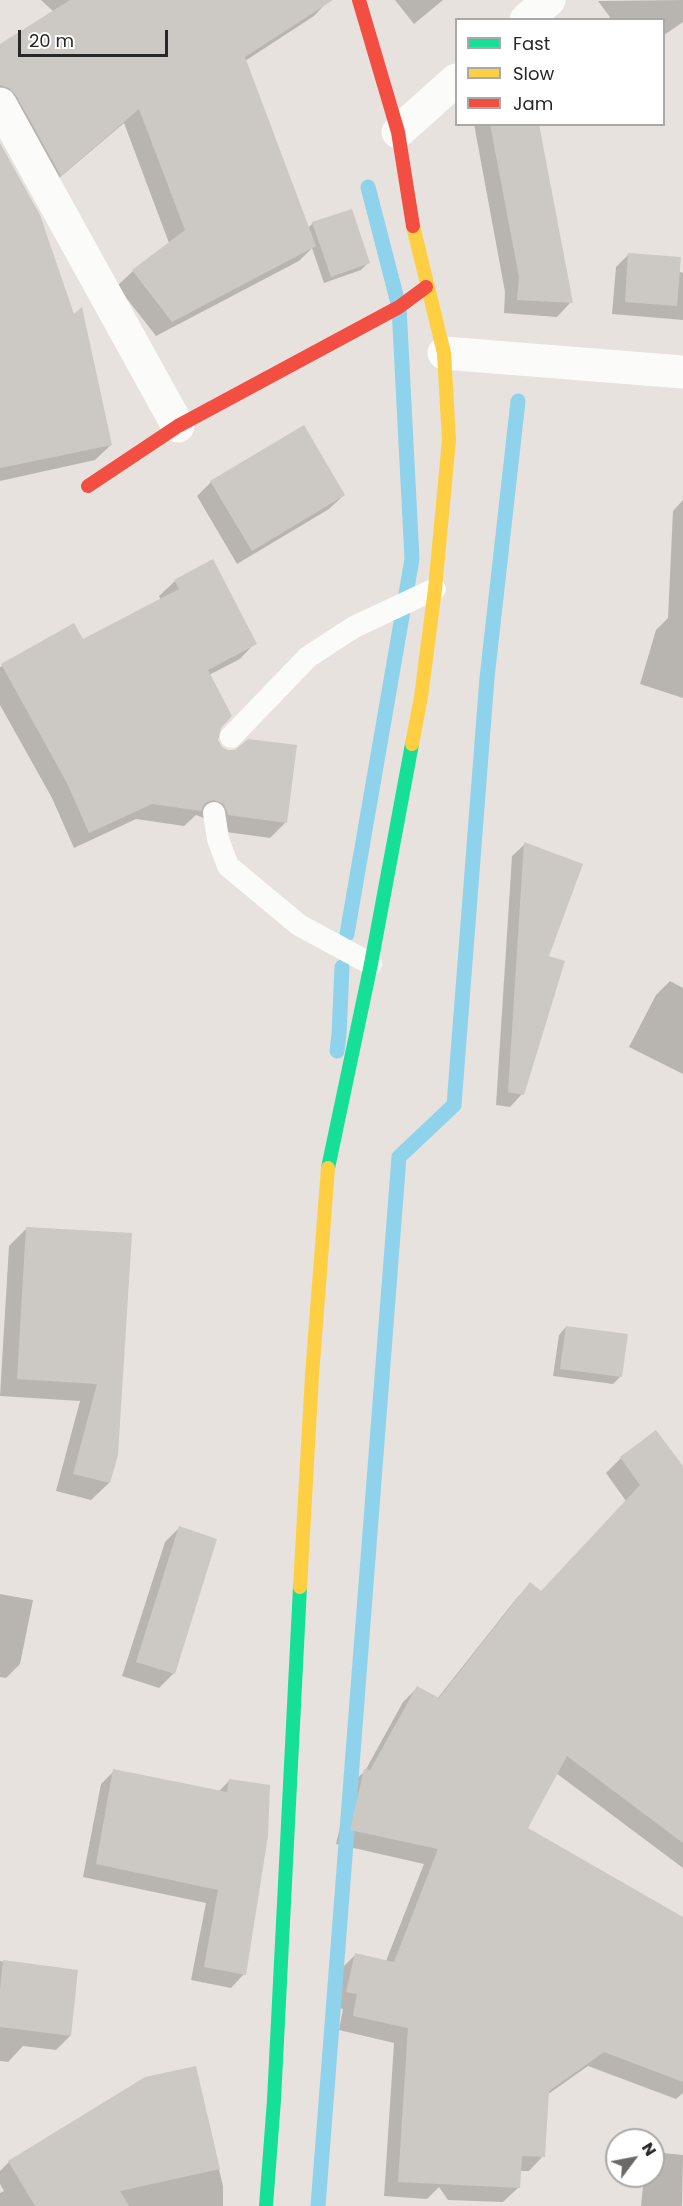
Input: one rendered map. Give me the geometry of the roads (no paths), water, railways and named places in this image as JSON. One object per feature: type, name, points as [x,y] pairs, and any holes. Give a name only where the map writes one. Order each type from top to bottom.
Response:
[{"type":"main road","points":[[266,2206],[274,2100],[312,1375],[328,1162],[371,964],[421,697],[435,589],[449,440],[444,353],[414,235],[398,132],[358,0]]},
{"type":"main road","points":[[88,486],[178,426],[399,307],[426,287]]},
{"type":"street","points":[[528,18],[549,0]]},
{"type":"street","points":[[398,132],[455,81]]},
{"type":"street","points":[[0,104],[178,426]]},
{"type":"street","points":[[444,353],[683,372]]},
{"type":"lane","points":[[231,737],[308,657],[354,627],[435,589]]},
{"type":"lane","points":[[214,813],[218,839],[228,866],[299,926],[371,964]]},
{"type":"waterway","points":[[347,934],[412,559],[399,307],[368,187]]},
{"type":"waterway","points":[[318,2206],[399,1157],[454,1105],[487,678],[518,401]]},
{"type":"waterway","points":[[337,1051],[342,967]]}]
